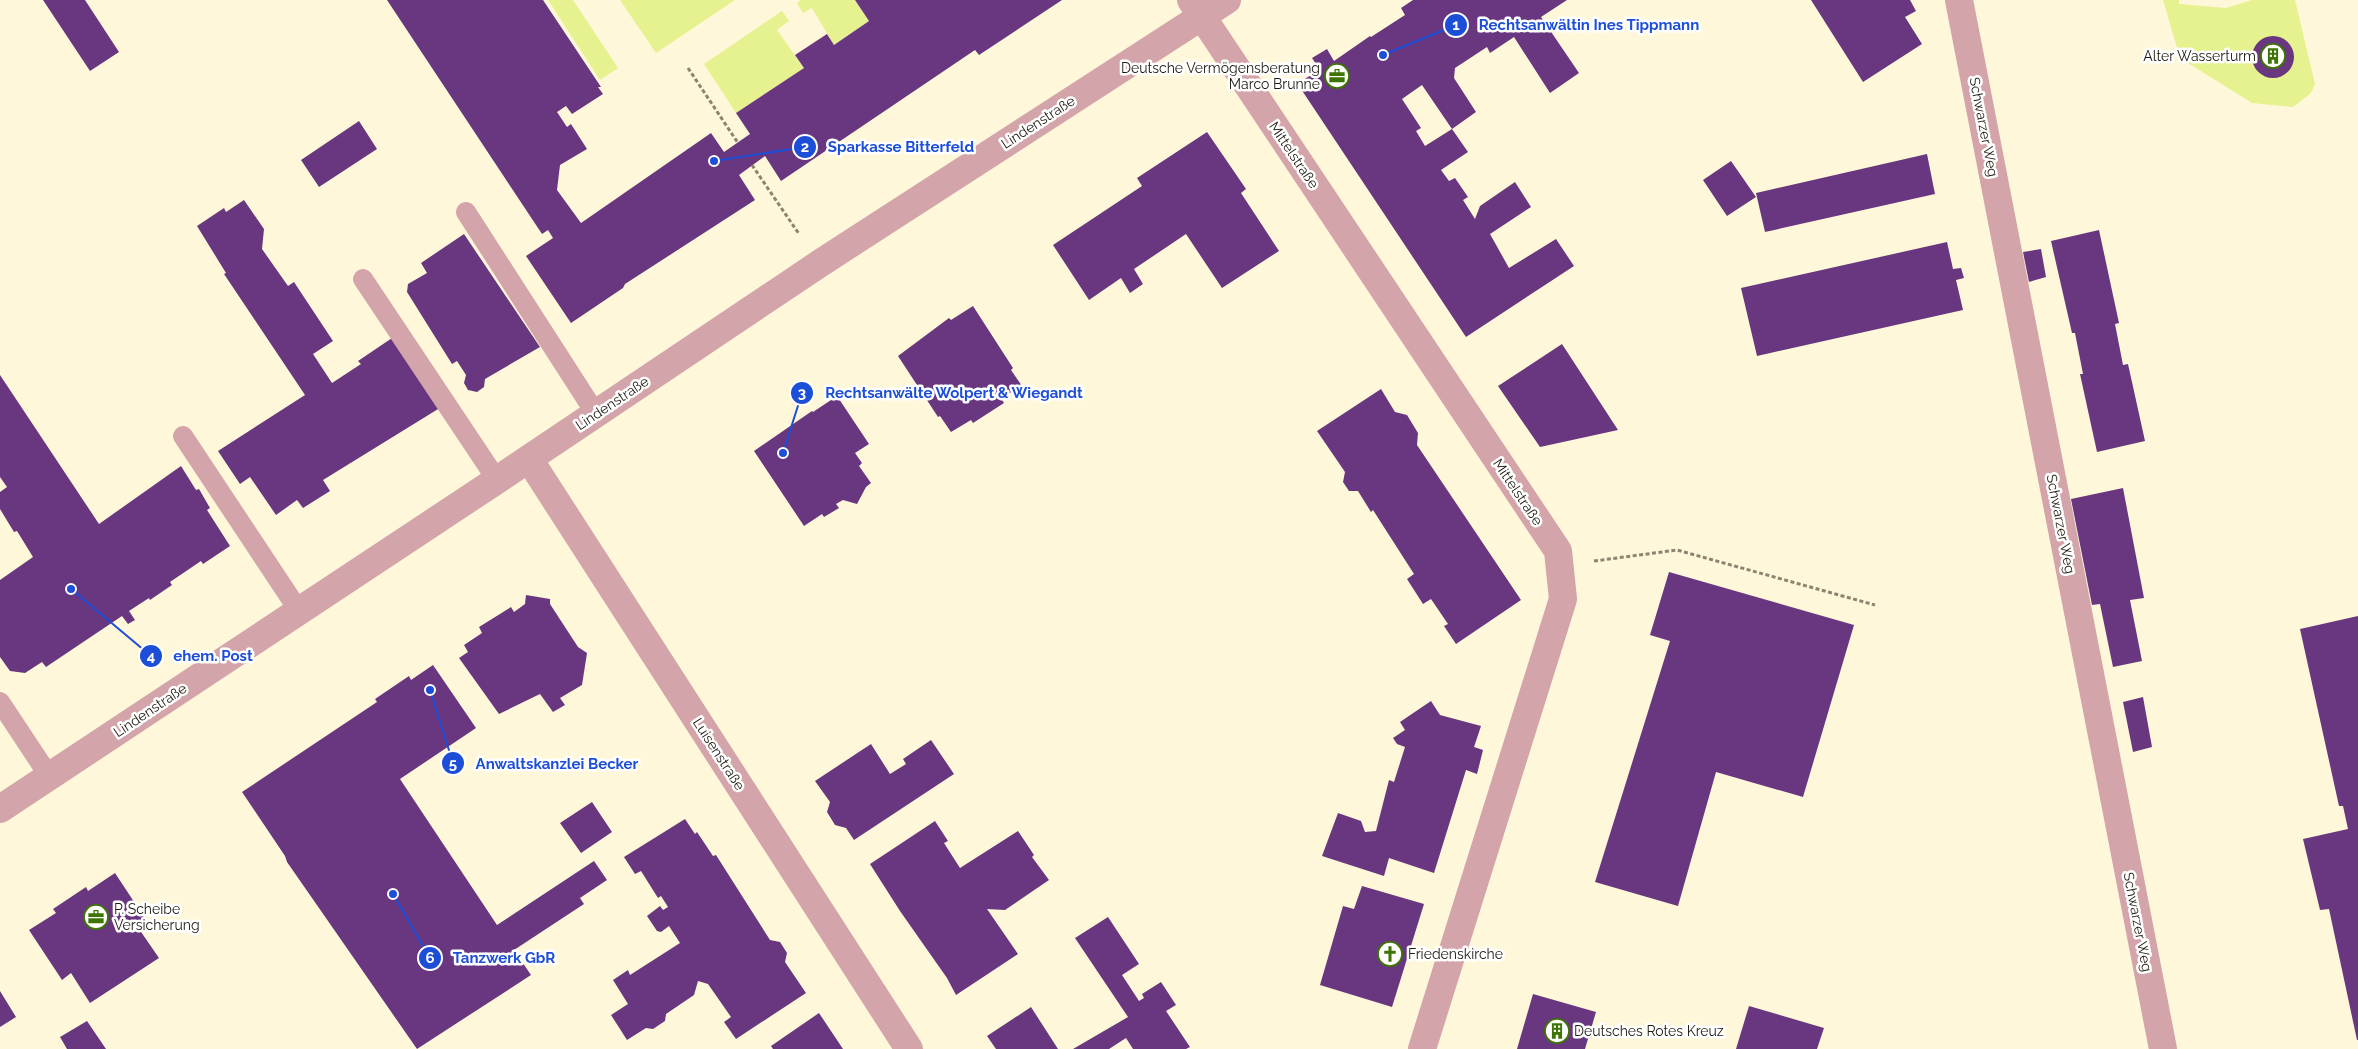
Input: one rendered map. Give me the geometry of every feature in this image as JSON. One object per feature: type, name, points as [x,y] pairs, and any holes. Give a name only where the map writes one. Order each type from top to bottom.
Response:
[{"type":"street","name":"Lindenstraße","points":[[0,809],[596,414],[1196,8],[1227,0]]},
{"type":"street","name":"Schwarzer Weg","points":[[1959,0],[2163,1049]]},
{"type":"street","name":"Mittelstraße","points":[[1196,8],[1558,552],[1563,599],[1422,1049]]},
{"type":"street","name":"Luisenstraße","points":[[528,458],[908,1049]]},
{"type":"lane","points":[[466,212],[596,414]]},
{"type":"lane","points":[[363,279],[497,480]]},
{"type":"lane","points":[[183,436],[299,611]]},
{"type":"lane","points":[[0,702],[49,776]]},
{"type":"path","points":[[688,68],[738,143]]},
{"type":"path","points":[[752,165],[819,264]]},
{"type":"path","points":[[1559,565],[1677,550],[1875,605]]},
{"type":"green space","points":[[548,0],[573,0],[618,68],[600,80]]},
{"type":"green space","points":[[620,0],[735,0],[656,53]]},
{"type":"green space","points":[[801,0],[855,0],[869,21],[834,45],[812,8],[803,13],[797,3]]},
{"type":"green space","points":[[2163,0],[2179,0],[2179,4],[2226,8],[2252,0],[2295,0],[2315,84],[2311,93],[2293,107],[2252,103],[2180,58]]},
{"type":"green space","points":[[782,11],[789,21],[777,30],[804,68],[736,113],[704,64]]},
{"type":"building","points":[[43,0],[85,0],[119,52],[90,71]]},
{"type":"building","points":[[387,0],[543,0],[601,87],[598,87],[603,94],[572,114],[566,106],[557,112],[567,127],[571,124],[587,149],[560,165],[557,190],[581,223],[711,133],[724,152],[750,134],[736,113],[804,68],[795,55],[827,34],[834,45],[869,21],[855,0],[1062,0],[979,55],[975,50],[781,181],[765,156],[739,175],[755,200],[625,284],[623,288],[571,323],[526,256],[553,238],[548,230],[542,234]]},
{"type":"building","points":[[1413,0],[1567,0],[1541,17],[1579,73],[1550,93],[1514,37],[1490,53],[1487,47],[1455,68],[1454,78],[1476,112],[1452,129],[1468,152],[1441,170],[1449,181],[1455,178],[1468,197],[1463,200],[1475,219],[1480,206],[1515,182],[1531,207],[1490,234],[1509,268],[1556,239],[1574,266],[1466,337],[1299,86],[1301,81],[1320,70],[1312,58],[1327,49],[1334,61],[1405,15],[1401,8]],"holes":[[[1422,85],[1452,129],[1425,146],[1416,131],[1421,128],[1402,99]]]},
{"type":"building","points":[[1811,0],[1910,0],[1916,11],[1905,17],[1922,44],[1863,82]]},
{"type":"building","name":"Alter Wasserturm","points":[[2273,36],[2288,42],[2294,57],[2288,72],[2273,78],[2258,72],[2252,57],[2258,42]]},
{"type":"building","points":[[359,121],[377,149],[319,187],[301,160]]},
{"type":"building","points":[[1207,132],[1246,189],[1241,193],[1279,251],[1222,288],[1186,234],[1134,269],[1143,284],[1130,293],[1121,278],[1089,300],[1053,245],[1142,186],[1137,178]]},
{"type":"building","points":[[1927,154],[1935,194],[1765,232],[1756,193]]},
{"type":"building","points":[[1731,161],[1756,197],[1727,216],[1703,180]]},
{"type":"building","points":[[244,200],[264,229],[262,249],[288,286],[294,282],[333,341],[313,354],[332,383],[361,364],[358,361],[395,336],[443,406],[323,480],[330,491],[303,508],[297,500],[276,515],[250,477],[240,484],[218,451],[305,395],[224,274],[226,273],[197,226],[224,208],[226,212]]},
{"type":"building","points":[[2099,230],[2119,323],[2115,324],[2123,365],[2128,364],[2145,441],[2097,452],[2080,374],[2083,374],[2075,333],[2072,333],[2051,241]]},
{"type":"building","points":[[464,234],[540,347],[485,379],[484,387],[477,392],[468,390],[464,383],[466,375],[457,361],[452,364],[407,292],[408,284],[427,273],[421,263]]},
{"type":"building","points":[[1947,242],[1953,269],[1961,268],[1964,278],[1956,280],[1963,310],[1757,356],[1741,288]]},
{"type":"building","points":[[2041,249],[2046,277],[2029,282],[2023,252]]},
{"type":"building","points":[[973,306],[1013,368],[1011,370],[1022,386],[1001,398],[1004,403],[973,423],[971,420],[951,432],[940,416],[938,417],[898,356],[949,318],[951,320]]},
{"type":"building","points":[[1562,344],[1618,430],[1540,447],[1498,386]]},
{"type":"building","points":[[0,375],[99,524],[181,466],[196,490],[199,489],[210,508],[207,510],[230,546],[203,564],[201,561],[170,582],[172,585],[129,611],[135,620],[128,624],[122,616],[46,667],[42,662],[25,673],[10,671],[0,657],[0,580],[33,557],[17,531],[14,532],[0,509],[0,492],[7,487],[0,477]]},
{"type":"building","points":[[1381,389],[1395,412],[1407,415],[1418,433],[1417,445],[1521,600],[1456,644],[1444,626],[1448,624],[1431,599],[1423,604],[1407,579],[1414,574],[1373,510],[1371,512],[1358,491],[1349,491],[1343,482],[1345,472],[1317,431]]},
{"type":"building","points":[[837,396],[869,444],[855,453],[862,463],[859,466],[871,483],[866,487],[857,504],[843,500],[836,504],[839,508],[824,517],[822,514],[804,526],[754,451]]},
{"type":"building","points":[[2123,488],[2144,598],[2130,600],[2142,661],[2113,667],[2100,604],[2092,605],[2071,499]]},
{"type":"building","points":[[1669,572],[1854,625],[1803,797],[1716,772],[1678,906],[1595,882],[1670,641],[1650,635]]},
{"type":"building","points":[[526,595],[550,599],[550,604],[578,647],[587,653],[582,685],[560,698],[565,705],[553,712],[540,694],[499,714],[459,658],[468,652],[464,645],[482,633],[479,627],[511,607],[514,612],[525,604]]},
{"type":"building","points":[[2358,616],[2357,1040],[2329,909],[2320,910],[2303,839],[2348,829],[2343,806],[2339,806],[2300,629]]},
{"type":"building","points":[[433,665],[476,728],[400,779],[497,925],[594,861],[607,880],[580,898],[584,904],[514,950],[531,975],[417,1049],[287,862],[285,856],[242,792],[377,702],[375,699],[409,676],[411,680]]},
{"type":"building","points":[[2143,697],[2152,747],[2133,752],[2123,702]]},
{"type":"building","points":[[1431,701],[1440,715],[1481,726],[1474,747],[1483,750],[1477,774],[1466,770],[1434,873],[1389,858],[1384,876],[1322,856],[1338,813],[1361,821],[1365,832],[1376,831],[1389,780],[1394,782],[1405,747],[1397,744],[1393,738],[1405,730],[1400,722]]},
{"type":"building","points":[[931,740],[954,774],[854,840],[846,828],[835,825],[827,812],[830,802],[815,781],[871,744],[890,774],[906,764],[903,759]]},
{"type":"building","points":[[592,802],[612,832],[581,853],[560,823]]},
{"type":"building","points":[[685,819],[695,834],[697,832],[713,856],[716,855],[770,940],[780,942],[787,953],[785,962],[806,993],[736,1039],[724,1022],[731,1017],[708,984],[698,981],[694,995],[666,1014],[665,1021],[653,1029],[646,1028],[627,1040],[611,1015],[628,1004],[613,980],[628,970],[630,975],[680,943],[669,926],[661,932],[657,931],[647,916],[660,906],[663,910],[668,907],[661,896],[658,898],[641,871],[635,874],[624,857]]},
{"type":"building","points":[[935,821],[948,841],[944,843],[960,868],[1018,831],[1034,855],[1032,857],[1049,880],[1005,910],[987,909],[1018,954],[956,995],[947,978],[870,864]]},
{"type":"building","points":[[115,873],[148,923],[139,929],[159,958],[90,1003],[71,973],[62,980],[29,930],[56,913],[53,909],[86,887],[88,891]]},
{"type":"building","points":[[1362,886],[1424,904],[1392,1007],[1320,985],[1343,906],[1354,909]]},
{"type":"building","points":[[1108,917],[1139,964],[1122,975],[1139,1001],[1144,998],[1142,994],[1161,982],[1176,1005],[1166,1011],[1190,1047],[1186,1049],[1133,1049],[1126,1038],[1109,1049],[1073,1049],[1128,1017],[1075,938]]},
{"type":"building","points":[[0,991],[16,1017],[0,1027]]},
{"type":"building","name":"Deutsches Rotes Kreuz","points":[[1533,994],[1596,1012],[1585,1049],[1517,1049]]},
{"type":"building","points":[[1749,1006],[1824,1028],[1817,1049],[1736,1049]]},
{"type":"building","points":[[1031,1007],[1058,1049],[996,1049],[987,1036]]},
{"type":"building","points":[[819,1013],[843,1049],[773,1049],[771,1046]]},
{"type":"building","points":[[87,1021],[106,1049],[67,1049],[60,1037]]},
{"type":"place","name":"Rechtsanwältin Ines Tippmann","points":[[1383,55]]},
{"type":"place","name":"Alter Wasserturm","points":[[2273,56]]},
{"type":"place","name":"Deutsche Vermögensberatung Marco Brunne","points":[[1337,76]]},
{"type":"place","name":"Sparkasse Bitterfeld","points":[[714,161]]},
{"type":"place","name":"Rechtsanwälte Wolpert & Wiegandt","points":[[783,453]]},
{"type":"place","name":"ehem. Post","points":[[71,589]]},
{"type":"place","name":"Anwaltskanzlei Becker","points":[[430,690]]},
{"type":"place","name":"Tanzwerk GbR","points":[[393,894]]},
{"type":"place","name":"P. Scheibe Versicherung","points":[[96,917]]},
{"type":"place","name":"Friedenskirche","points":[[1390,954]]},
{"type":"place","name":"Deutsches Rotes Kreuz","points":[[1557,1031]]}]
